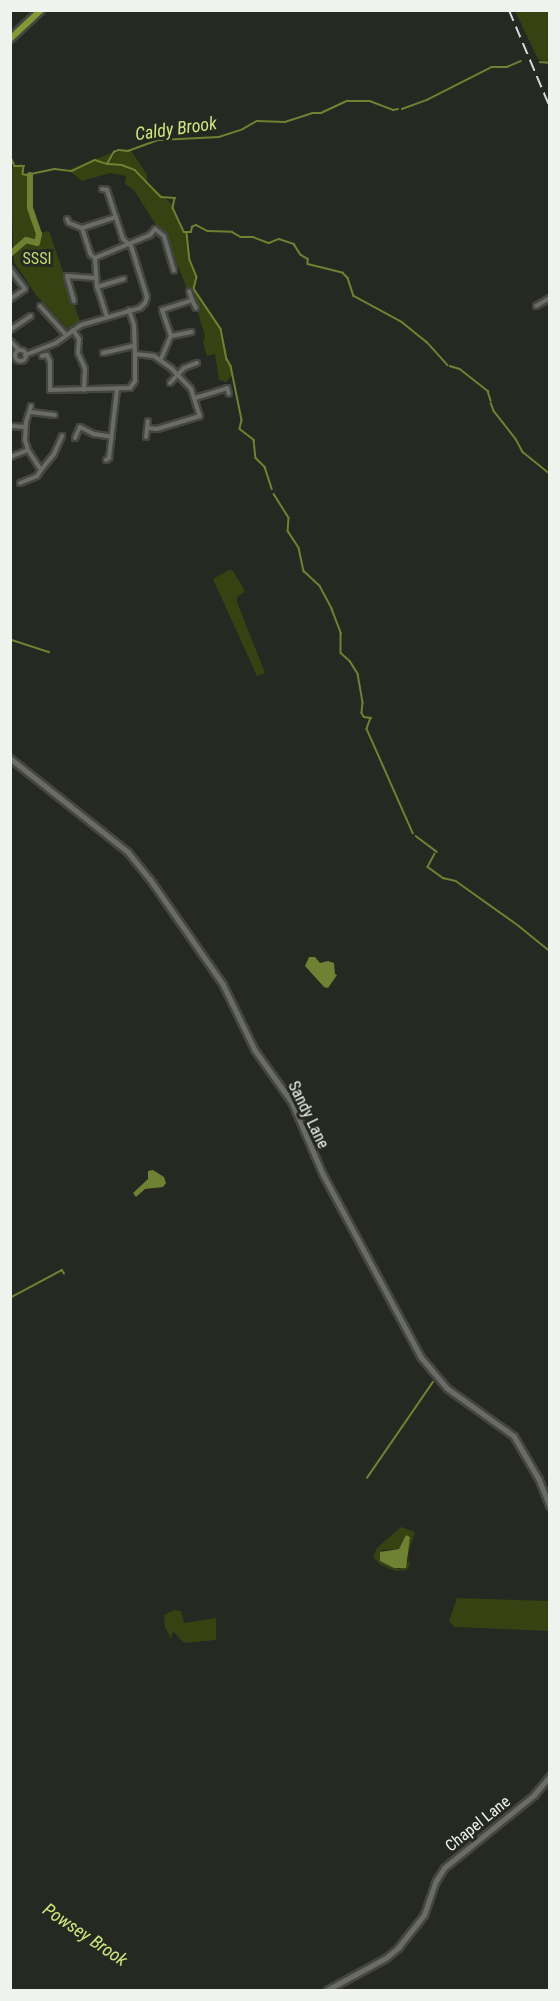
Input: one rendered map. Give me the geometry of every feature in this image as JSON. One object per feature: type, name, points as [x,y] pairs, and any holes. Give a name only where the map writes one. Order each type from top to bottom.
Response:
[{"type":"highway","points":[[10,39],[42,10]]},
{"type":"street","points":[[10,341],[17,349],[26,353],[56,343],[81,325],[144,305],[147,297],[130,246],[126,243],[106,188]]},
{"type":"street","points":[[67,223],[82,228],[116,217]]},
{"type":"street","points":[[82,228],[91,255],[95,258],[96,278],[107,317]]},
{"type":"street","points":[[95,258],[126,243],[150,235],[155,229],[164,236],[174,271]]},
{"type":"street","points":[[10,269],[26,289],[22,294],[10,300]]},
{"type":"street","points":[[74,301],[65,276],[96,278]]},
{"type":"street","points":[[98,287],[124,279]]},
{"type":"street","points":[[189,291],[196,308]]},
{"type":"street","points":[[536,306],[549,298]]},
{"type":"street","points":[[161,359],[171,336],[159,311],[168,305],[192,300]]},
{"type":"street","points":[[40,306],[66,335]]},
{"type":"street","points":[[44,390],[125,390],[133,384],[134,325],[129,310]]},
{"type":"street","points":[[10,330],[31,316]]},
{"type":"street","points":[[73,330],[79,339],[78,353],[85,369],[84,390]]},
{"type":"street","points":[[171,336],[190,334]]},
{"type":"street","points":[[103,353],[109,354],[134,346]]},
{"type":"street","points":[[17,349],[13,360],[23,359],[26,353]]},
{"type":"street","points":[[135,354],[161,359],[178,375],[195,398],[201,418],[157,429],[147,428]]},
{"type":"street","points":[[47,355],[51,366],[50,390]]},
{"type":"street","points":[[170,383],[197,363]]},
{"type":"street","points":[[195,398],[226,386],[229,394]]},
{"type":"street","points":[[109,459],[117,390]]},
{"type":"street","points":[[32,406],[25,428],[28,450],[41,470]]},
{"type":"street","points":[[31,412],[52,413]]},
{"type":"street","points":[[146,437],[148,421]]},
{"type":"street","points":[[75,438],[81,425],[94,434],[112,437]]},
{"type":"street","points":[[10,426],[25,428]]},
{"type":"street","points":[[20,483],[37,476],[54,454],[62,436]]},
{"type":"street","points":[[10,457],[28,450]]},
{"type":"street","name":"Sandy Lane","points":[[10,758],[128,852],[150,879],[223,984],[255,1050],[292,1102],[323,1174],[421,1357],[447,1388],[514,1436],[539,1479],[549,1506]]},
{"type":"street","name":"Chapel Lane","points":[[327,1990],[386,1958],[398,1948],[424,1915],[436,1881],[444,1868],[534,1795],[549,1776]]},
{"type":"green space","points":[[515,11],[549,11],[549,63],[538,59]]},
{"type":"green space","points":[[130,149],[147,175],[147,182],[173,205],[181,229],[187,233],[190,260],[197,277],[194,289],[221,329],[227,359],[231,366],[232,375],[226,382],[219,380],[215,354],[207,356],[203,343],[205,336],[191,290],[187,290],[165,233],[156,225],[134,190],[125,184],[126,176],[110,173],[82,181],[68,170],[114,152],[109,164],[115,153]]},
{"type":"green space","name":"SSSI","points":[[21,164],[24,166],[23,174],[30,175],[31,216],[35,218],[39,233],[49,231],[80,321],[68,329],[36,295],[14,262],[10,168]]},
{"type":"green space","points":[[229,570],[233,571],[245,591],[237,597],[237,602],[265,673],[257,676],[213,579]]},
{"type":"green space","points":[[401,1527],[415,1532],[408,1554],[410,1565],[406,1570],[396,1571],[381,1565],[373,1557],[377,1548]],"holes":[[[406,1535],[410,1538],[407,1555],[409,1561],[399,1569],[380,1561],[382,1550],[399,1549]]]},
{"type":"green space","points":[[457,1598],[549,1601],[549,1631],[454,1627],[449,1621]]},
{"type":"green space","points":[[175,1610],[181,1611],[184,1623],[216,1618],[216,1640],[184,1643],[173,1631],[171,1639],[165,1627],[164,1615]]},
{"type":"shaded area","points":[[309,957],[315,957],[320,963],[328,961],[334,963],[337,975],[328,988],[324,987],[305,966]]},
{"type":"shaded area","points":[[153,1170],[164,1177],[166,1183],[163,1187],[145,1189],[136,1197],[133,1193],[148,1179],[148,1171]]},
{"type":"shaded area","points":[[406,1535],[410,1537],[406,1568],[394,1568],[380,1561],[380,1552],[399,1549]]},
{"type":"waterway","name":"Caldy Brook","points":[[402,109],[427,100],[492,67],[507,67],[521,61]]},
{"type":"waterway","name":"Caldy Brook","points":[[540,62],[550,63]]},
{"type":"waterway","name":"Caldy Brook","points":[[10,155],[15,166],[24,166],[23,174],[26,175],[55,169],[72,171],[95,160],[107,164],[114,152],[119,150],[128,151],[159,140],[219,137],[243,129],[257,121],[285,122],[312,113],[321,113],[347,101],[370,101],[393,110],[398,109]]},
{"type":"waterway","points":[[109,164],[122,165],[135,170],[161,197],[175,198],[173,208],[184,232],[191,232],[192,227],[196,225],[208,231],[232,232],[241,237],[253,237],[269,243],[279,239],[294,244],[301,255],[308,259],[308,264],[343,273],[348,278],[354,296],[402,322],[427,342],[448,365]]},
{"type":"waterway","points":[[10,254],[26,240],[37,243],[39,234],[30,208],[30,175]]},
{"type":"waterway","points":[[187,233],[190,260],[197,277],[194,289],[221,329],[242,420],[240,429],[254,440],[256,458],[265,467],[272,489]]},
{"type":"waterway","points":[[450,366],[460,369],[488,391],[491,401]]},
{"type":"waterway","points":[[491,403],[494,411],[523,452],[550,474]]},
{"type":"waterway","points":[[274,494],[289,518],[288,531],[299,548],[304,571],[320,586],[332,609],[341,633],[341,653],[350,661],[358,674],[363,703],[362,713],[364,717],[371,718],[367,729],[413,833]]},
{"type":"waterway","points":[[10,635],[12,640],[49,652]]},
{"type":"waterway","points":[[416,836],[437,852]]},
{"type":"waterway","points":[[435,854],[428,867],[443,878],[456,881],[550,951]]},
{"type":"waterway","points":[[10,1298],[62,1270],[64,1273]]},
{"type":"waterway","points":[[367,1478],[433,1382]]},
{"type":"railway","points":[[509,10],[550,107]]},
{"type":"water label","name":"Powsey Brook","points":[[85,1935]]}]
